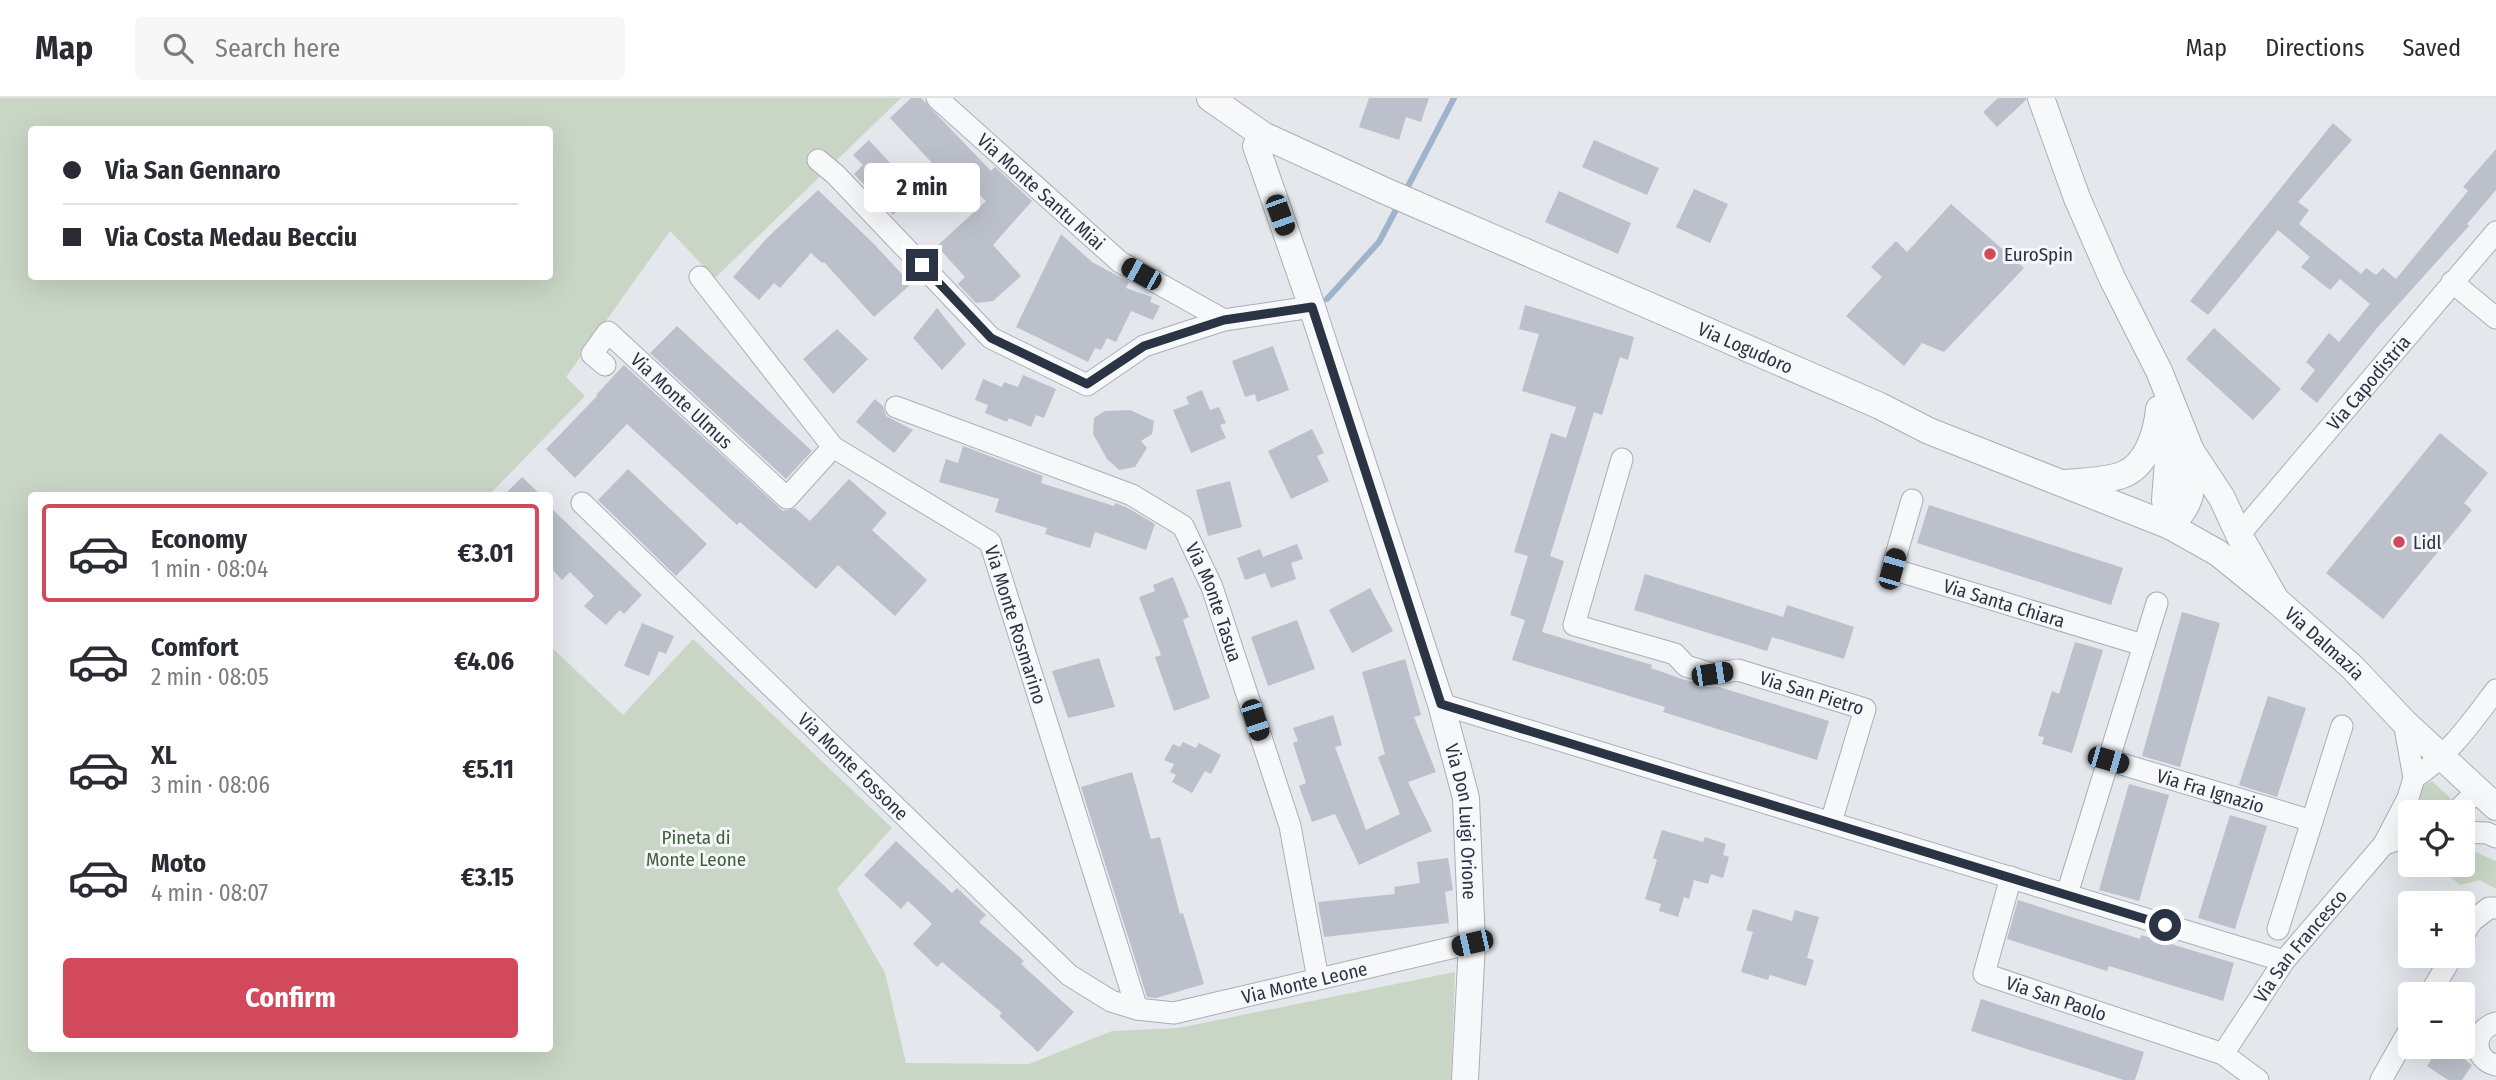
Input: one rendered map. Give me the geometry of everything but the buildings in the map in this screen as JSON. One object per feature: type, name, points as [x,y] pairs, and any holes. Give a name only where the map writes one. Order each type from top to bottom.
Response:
[{"type":"street","name":"Via Monte Santu Miai","points":[[937,98],[1120,262],[1224,320]]},
{"type":"street","name":"Via Logudoro","points":[[1210,98],[1263,135],[1382,190],[1868,401],[1928,431],[2170,526],[2218,553],[2276,600]]},
{"type":"street","name":"Via Dalmazia","points":[[2041,98],[2077,198],[2112,278],[2160,371],[2191,451],[2222,498],[2239,535],[2276,600],[2352,667],[2404,722],[2487,799]]},
{"type":"street","name":"Via Don Luigi Orione","points":[[1263,135],[1256,146],[1312,307],[1441,704],[1466,798],[1472,943],[1465,1080]]},
{"type":"street","points":[[818,160],[835,174],[991,338],[1087,384],[1144,346],[1224,320],[1312,307]]},
{"type":"street","name":"Via Capodistria","points":[[2239,535],[2496,232]]},
{"type":"street","name":"Via Monte Rosmarino","points":[[699,277],[833,447],[990,542],[1137,1009]]},
{"type":"street","points":[[2452,282],[2496,318]]},
{"type":"street","name":"Via Monte Ulmus","points":[[605,365],[592,354],[608,332],[787,498],[833,447]]},
{"type":"street","name":"Via Dalmazia","points":[[2063,483],[2124,475],[2140,463],[2158,429],[2160,371]]},
{"type":"street","name":"Via Dalmazia","points":[[2160,404],[2170,434],[2165,500],[2170,526]]},
{"type":"street","name":"Via Monte Tasua","points":[[896,407],[1132,495],[1183,526],[1212,587],[1290,826],[1318,979]]},
{"type":"street","name":"Via Dalmazia","points":[[2170,526],[2185,511],[2190,499],[2191,451]]},
{"type":"street","name":"Via San Pietro","points":[[1622,459],[1574,625],[1675,654],[1686,666],[1712,674],[1738,670],[1865,709],[1831,822]]},
{"type":"street","name":"Via Santa Chiara","points":[[1912,500],[1892,569],[2143,645]]},
{"type":"street","name":"Via Monte Fossone","points":[[582,503],[1069,975],[1111,1001],[1137,1009]]},
{"type":"street","points":[[2067,894],[2157,603]]},
{"type":"street","points":[[2404,722],[2414,778],[2459,740],[2496,690]]},
{"type":"street","points":[[1441,704],[2284,961]]},
{"type":"street","points":[[2278,929],[2342,726]]},
{"type":"street","name":"Via Fra Ignazio","points":[[2108,760],[2312,821]]},
{"type":"street","name":"Via San Francesco","points":[[2223,1054],[2284,961],[2384,844],[2408,798],[2414,778]]},
{"type":"street","points":[[2475,833],[2496,837]]},
{"type":"street","points":[[2384,844],[2398,840]]},
{"type":"street","name":"Via San Paolo","points":[[2011,877],[1984,974],[2223,1054]]},
{"type":"street","points":[[2475,919],[2489,908],[2496,908]]},
{"type":"street","name":"Via Monte Leone","points":[[1137,1009],[1174,1013],[1472,943]]},
{"type":"street","points":[[2496,1023],[2485,1027],[2477,1039],[2481,1056],[2496,1065]]},
{"type":"street","points":[[2381,1080],[2398,1050]]},
{"type":"street","points":[[2223,1054],[2258,1080]]},
{"type":"green space","name":"Pineta di Monte Leone","points":[[0,98],[901,98],[715,278],[670,231],[566,377],[585,396],[492,492],[28,492],[28,1052],[553,1052],[553,649],[623,715],[693,639],[892,828],[837,889],[885,973],[906,1063],[1029,1064],[1112,1031],[1178,1028],[1455,972],[1451,1080],[0,1080]]},
{"type":"green space","points":[[2432,781],[2452,800],[2417,800],[2421,787]]},
{"type":"green space","points":[[2475,852],[2496,861],[2496,889],[2480,880],[2460,885],[2451,877],[2475,877]]},
{"type":"waterway","points":[[1404,194],[1454,98]]},
{"type":"waterway","points":[[1327,299],[1379,242],[1399,204]]},
{"type":"place","name":"EuroSpin","points":[[1990,254]]},
{"type":"place","name":"Lidl","points":[[2399,542]]},
{"type":"route","points":[[922,265],[991,338],[1087,384],[1144,346],[1224,320],[1312,307],[1441,704],[2165,925]]}]
